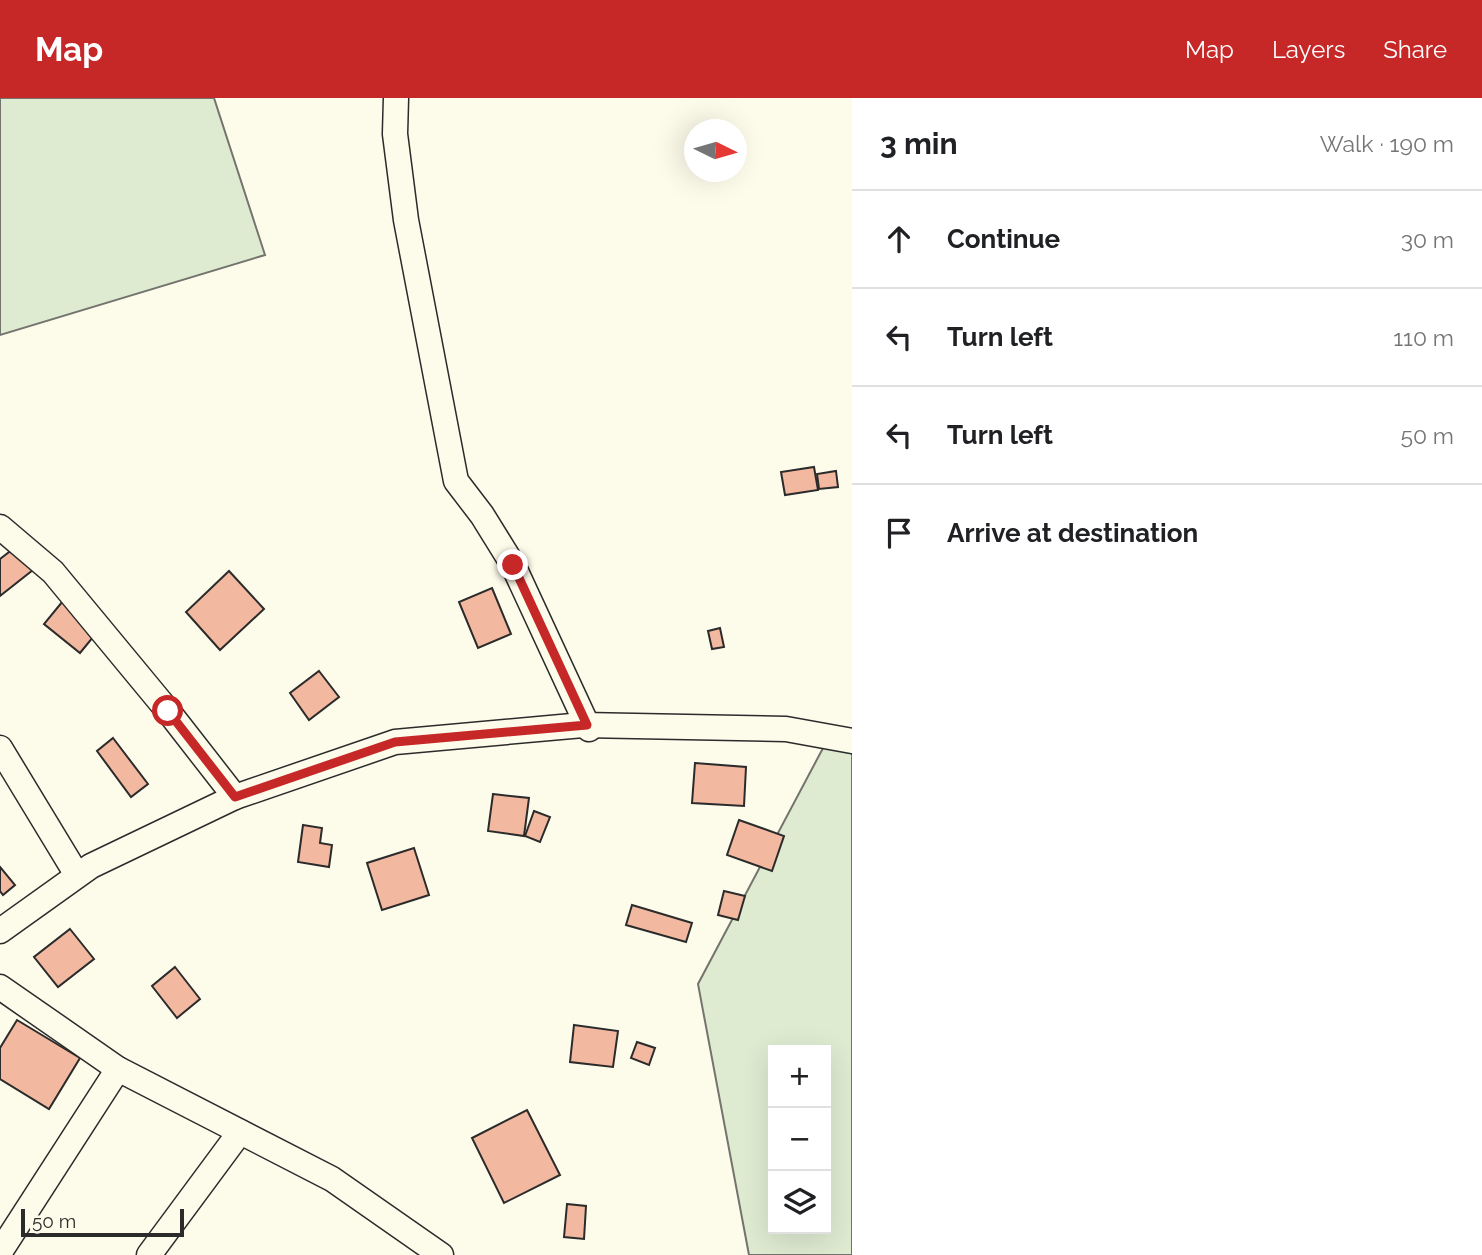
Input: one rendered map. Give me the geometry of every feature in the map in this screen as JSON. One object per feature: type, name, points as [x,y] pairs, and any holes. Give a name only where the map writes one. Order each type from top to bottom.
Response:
[{"type":"street","points":[[396,98],[395,134],[406,220],[456,481],[482,515],[513,565],[588,727]]},
{"type":"street","points":[[0,527],[53,572],[235,797]]},
{"type":"street","points":[[0,932],[91,866],[235,797],[395,742],[588,727],[786,729],[852,741]]},
{"type":"street","points":[[0,748],[77,875]]},
{"type":"street","points":[[0,987],[118,1069],[331,1179],[441,1255]]},
{"type":"street","points":[[0,1252],[118,1069]]},
{"type":"street","points":[[149,1255],[240,1132]]},
{"type":"green space","points":[[0,98],[214,98],[265,255],[0,335]]},
{"type":"green space","points":[[831,733],[852,741],[852,1255],[749,1255],[698,984]]},
{"type":"building","points":[[814,467],[818,490],[785,495],[781,472]]},
{"type":"building","points":[[836,471],[838,487],[819,489],[817,474]]},
{"type":"building","points":[[26,539],[43,562],[0,596],[0,559]]},
{"type":"building","points":[[229,571],[264,609],[220,650],[186,612]]},
{"type":"building","points":[[492,588],[511,634],[478,648],[459,602]]},
{"type":"building","points":[[67,596],[103,625],[80,653],[44,624]]},
{"type":"building","points":[[720,628],[724,647],[712,649],[708,631]]},
{"type":"building","points":[[319,671],[339,697],[309,720],[290,693]]},
{"type":"building","points":[[113,738],[148,784],[131,797],[97,751]]},
{"type":"building","points":[[695,763],[746,767],[744,806],[692,803]]},
{"type":"building","points":[[493,794],[529,798],[524,836],[488,831]]},
{"type":"building","points":[[534,811],[550,817],[540,842],[525,836]]},
{"type":"building","points":[[739,820],[784,836],[772,871],[727,855]]},
{"type":"building","points":[[303,825],[322,828],[320,843],[332,845],[329,867],[298,862]]},
{"type":"building","points":[[414,848],[429,895],[382,910],[367,863]]},
{"type":"building","points":[[0,867],[15,885],[3,895],[0,891]]},
{"type":"building","points":[[724,891],[745,896],[738,920],[718,915]]},
{"type":"building","points":[[632,905],[692,923],[686,942],[626,925]]},
{"type":"building","points":[[70,929],[94,959],[58,987],[34,957]]},
{"type":"building","points":[[175,967],[200,999],[177,1018],[152,986]]},
{"type":"building","points":[[17,1020],[80,1058],[49,1109],[0,1079],[0,1048]]},
{"type":"building","points":[[574,1025],[618,1031],[613,1067],[570,1062]]},
{"type":"building","points":[[637,1042],[655,1048],[649,1065],[631,1058]]},
{"type":"building","points":[[527,1110],[560,1175],[504,1203],[472,1138]]},
{"type":"building","points":[[567,1204],[586,1206],[584,1239],[564,1237]]},
{"type":"route","points":[[168,711],[235,797],[395,742],[587,725],[513,565]]}]
